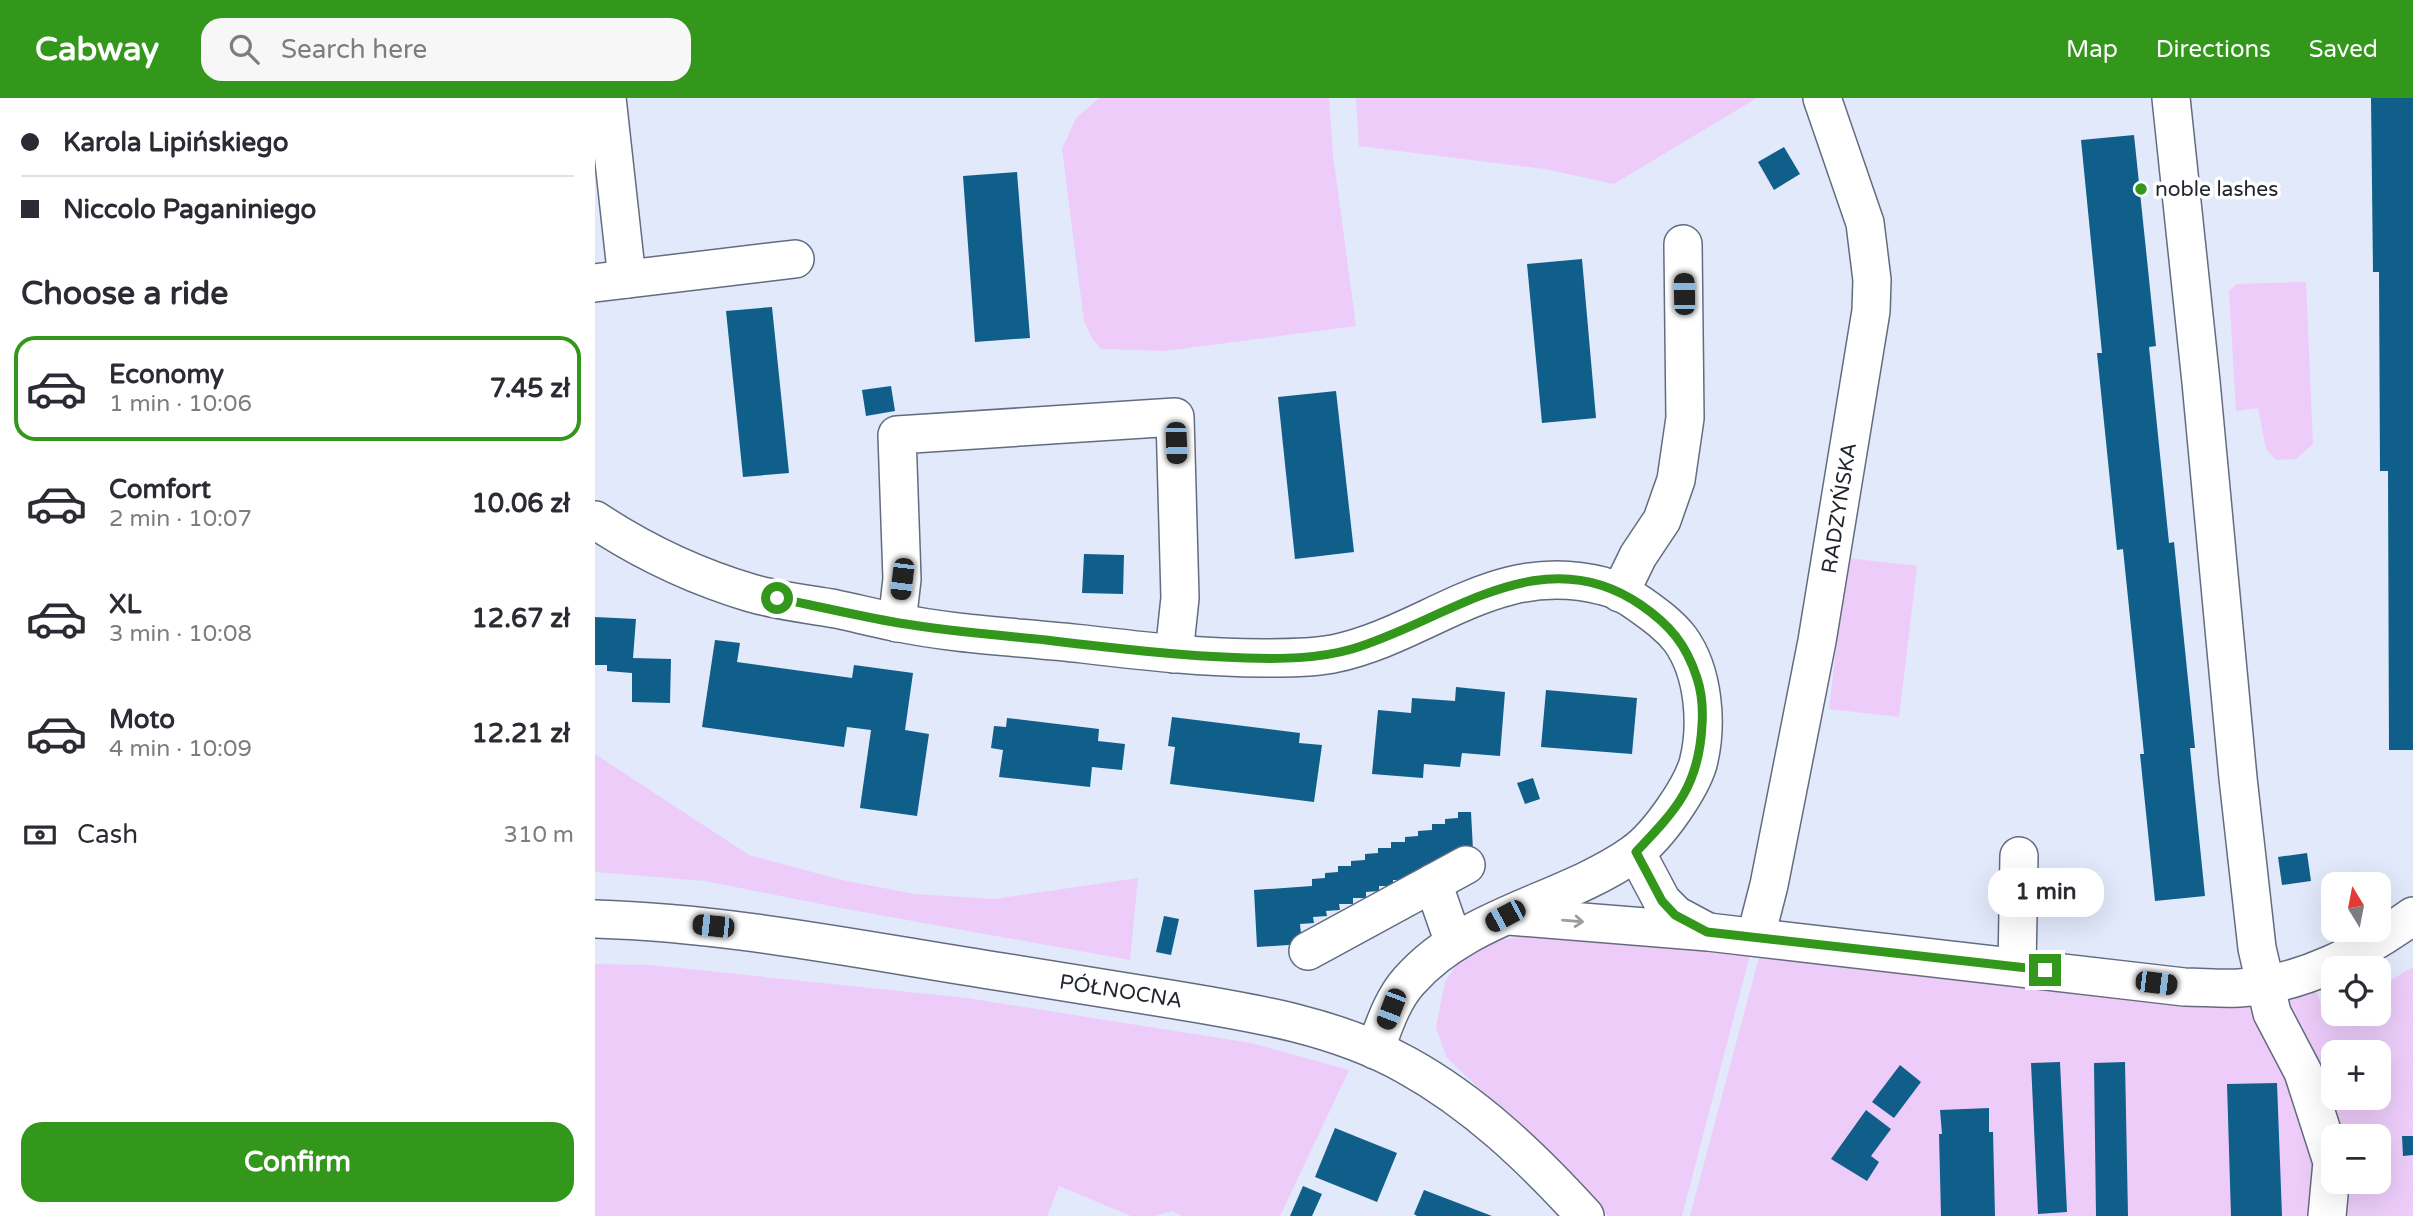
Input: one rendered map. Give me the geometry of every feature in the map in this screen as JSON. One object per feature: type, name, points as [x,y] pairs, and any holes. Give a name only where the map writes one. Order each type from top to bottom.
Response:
[{"type":"street","points":[[607,98],[611,281],[796,259]]},
{"type":"street","name":"RADZYŃSKA","points":[[1760,920],[1817,641],[1871,311],[1872,280],[1865,223],[1822,98]]},
{"type":"street","points":[[2171,98],[2257,948],[2273,1013],[2303,1072],[2332,1162],[2327,1216]]},
{"type":"street","points":[[1620,593],[1638,556],[1662,520],[1677,480],[1685,418],[1683,244]]},
{"type":"street","points":[[897,623],[902,579],[897,435],[1175,417],[1181,598],[1174,654]]},
{"type":"street","points":[[595,520],[666,559],[754,594],[897,623],[1174,654],[1247,658],[1304,658],[1331,654],[1387,636],[1490,590],[1528,581],[1580,581],[1609,587],[1660,618],[1680,640],[1692,662],[1699,684],[1703,712],[1697,766],[1685,793],[1666,821],[1636,852],[1603,871],[1505,916],[1454,943],[1432,959],[1407,983],[1391,1009],[1375,1050]]},
{"type":"street","points":[[1636,852],[1662,901],[1675,915],[1707,932]]},
{"type":"street","points":[[2018,967],[2019,856]]},
{"type":"street","points":[[1308,951],[1466,864]]},
{"type":"street","points":[[1433,883],[1454,943]]},
{"type":"street","points":[[1505,916],[1707,932],[2184,987],[2237,988],[2265,985],[2313,973],[2339,962],[2390,933],[2413,916]]},
{"type":"street","name":"PÓŁNOCNA","points":[[595,919],[660,921],[754,932],[1207,1005],[1301,1024],[1375,1050],[1406,1065],[1460,1099],[1520,1148],[1585,1216]]},
{"type":"shaded area","points":[[1099,98],[1329,98],[1333,155],[1356,326],[1165,351],[1101,349],[1084,321],[1062,149],[1076,118]]},
{"type":"shaded area","points":[[1356,98],[1757,98],[1614,184],[1545,169],[1359,146]]},
{"type":"shaded area","points":[[2306,282],[2313,444],[2296,459],[2276,460],[2266,449],[2258,408],[2236,411],[2229,292],[2236,284]]},
{"type":"shaded area","points":[[1847,558],[1917,566],[1899,717],[1829,709]]},
{"type":"shaded area","points":[[595,754],[749,855],[842,880],[914,894],[994,899],[1138,878],[1130,960],[705,881],[595,872]]},
{"type":"shaded area","points":[[1545,931],[1750,955],[1682,1216],[1608,1216],[1564,1168],[1447,1058],[1436,1028],[1445,982],[1457,964],[1492,942]]},
{"type":"shaded area","points":[[1761,955],[2208,1003],[2292,999],[2316,991],[2321,1004],[2321,1026],[2391,1026],[2391,980],[2413,967],[2413,1216],[1690,1216]]},
{"type":"shaded area","points":[[595,964],[650,965],[967,998],[1251,1043],[1349,1070],[1280,1216],[1182,1216],[1172,1211],[1155,1216],[1131,1216],[1059,1186],[1047,1216],[595,1216]]},
{"type":"building","points":[[2371,98],[2413,98],[2413,750],[2389,750],[2388,471],[2380,471],[2379,272],[2373,272]]},
{"type":"building","points":[[2134,135],[2156,346],[2149,347],[2169,543],[2174,542],[2195,748],[2190,748],[2205,896],[2155,901],[2140,754],[2144,754],[2123,549],[2117,550],[2097,353],[2102,353],[2081,140]]},
{"type":"building","points":[[1784,147],[1800,174],[1774,190],[1758,162]]},
{"type":"building","points":[[1017,172],[1030,338],[975,342],[963,176]]},
{"type":"building","points":[[1582,259],[1596,418],[1542,423],[1527,264]]},
{"type":"building","points":[[772,307],[789,473],[743,477],[726,311]]},
{"type":"building","points":[[891,386],[895,411],[866,416],[862,390]]},
{"type":"building","points":[[1336,391],[1354,552],[1295,559],[1278,397]]},
{"type":"building","points":[[1084,554],[1124,555],[1123,594],[1082,593]]},
{"type":"building","points":[[595,617],[636,619],[633,658],[671,659],[670,703],[632,702],[632,673],[607,671],[607,665],[595,665]]},
{"type":"building","points":[[715,640],[740,643],[737,662],[852,678],[854,665],[913,673],[905,730],[929,734],[917,816],[860,808],[871,730],[847,727],[844,747],[702,727]]},
{"type":"building","points":[[1456,687],[1505,692],[1500,756],[1462,753],[1460,767],[1424,764],[1423,778],[1372,774],[1378,710],[1411,713],[1412,698],[1455,701]]},
{"type":"building","points":[[1546,690],[1637,698],[1632,754],[1541,747]]},
{"type":"building","points":[[1172,717],[1300,733],[1299,743],[1322,745],[1314,802],[1170,784],[1175,747],[1168,746]]},
{"type":"building","points":[[1007,718],[1099,729],[1098,741],[1125,744],[1122,770],[1092,767],[1090,787],[999,777],[1003,750],[991,748],[994,726],[1006,727]]},
{"type":"building","points":[[1533,778],[1540,799],[1525,804],[1517,783]]},
{"type":"building","points":[[1458,812],[1471,812],[1473,850],[1433,868],[1419,869],[1420,874],[1406,875],[1406,880],[1393,880],[1393,886],[1379,886],[1379,891],[1366,892],[1366,898],[1353,898],[1353,904],[1339,904],[1340,910],[1326,911],[1327,916],[1313,917],[1314,923],[1300,924],[1302,944],[1257,947],[1254,890],[1312,886],[1312,879],[1325,878],[1325,873],[1338,872],[1338,866],[1351,866],[1351,861],[1365,860],[1365,854],[1378,853],[1378,848],[1391,848],[1391,842],[1405,842],[1405,837],[1418,836],[1418,831],[1432,830],[1432,824],[1445,824],[1445,819],[1458,818]]},
{"type":"building","points":[[2307,853],[2311,881],[2282,885],[2278,857]]},
{"type":"building","points":[[1164,916],[1179,919],[1171,955],[1156,952]]},
{"type":"building","points":[[2060,1062],[2067,1212],[2038,1214],[2031,1063]]},
{"type":"building","points":[[2125,1062],[2128,1216],[2096,1216],[2094,1063]]},
{"type":"building","points":[[1900,1065],[1921,1082],[1894,1118],[1872,1102]]},
{"type":"building","points":[[2277,1083],[2282,1216],[2231,1216],[2227,1084]]},
{"type":"building","points":[[1989,1108],[1989,1132],[1993,1132],[1995,1216],[1941,1216],[1940,1110]]},
{"type":"building","points":[[1866,1110],[1891,1129],[1871,1156],[1879,1162],[1867,1181],[1831,1159]]},
{"type":"building","points":[[1335,1128],[1397,1153],[1377,1202],[1315,1177]]},
{"type":"building","points":[[2402,1136],[2413,1136],[2413,1155],[2403,1156]]},
{"type":"building","points":[[1303,1186],[1322,1194],[1312,1216],[1290,1216]]},
{"type":"building","points":[[1424,1190],[1492,1216],[1417,1216],[1414,1214]]},
{"type":"place","name":"noble lashes","points":[[2141,189]]},
{"type":"route","points":[[777,598],[897,623],[969,632],[1174,654],[1304,658],[1354,648],[1490,590],[1528,581],[1556,579],[1609,587],[1633,599],[1660,618],[1680,640],[1692,662],[1699,684],[1703,712],[1697,766],[1685,793],[1666,821],[1636,852],[1662,901],[1675,915],[1707,932],[2045,970]]}]
